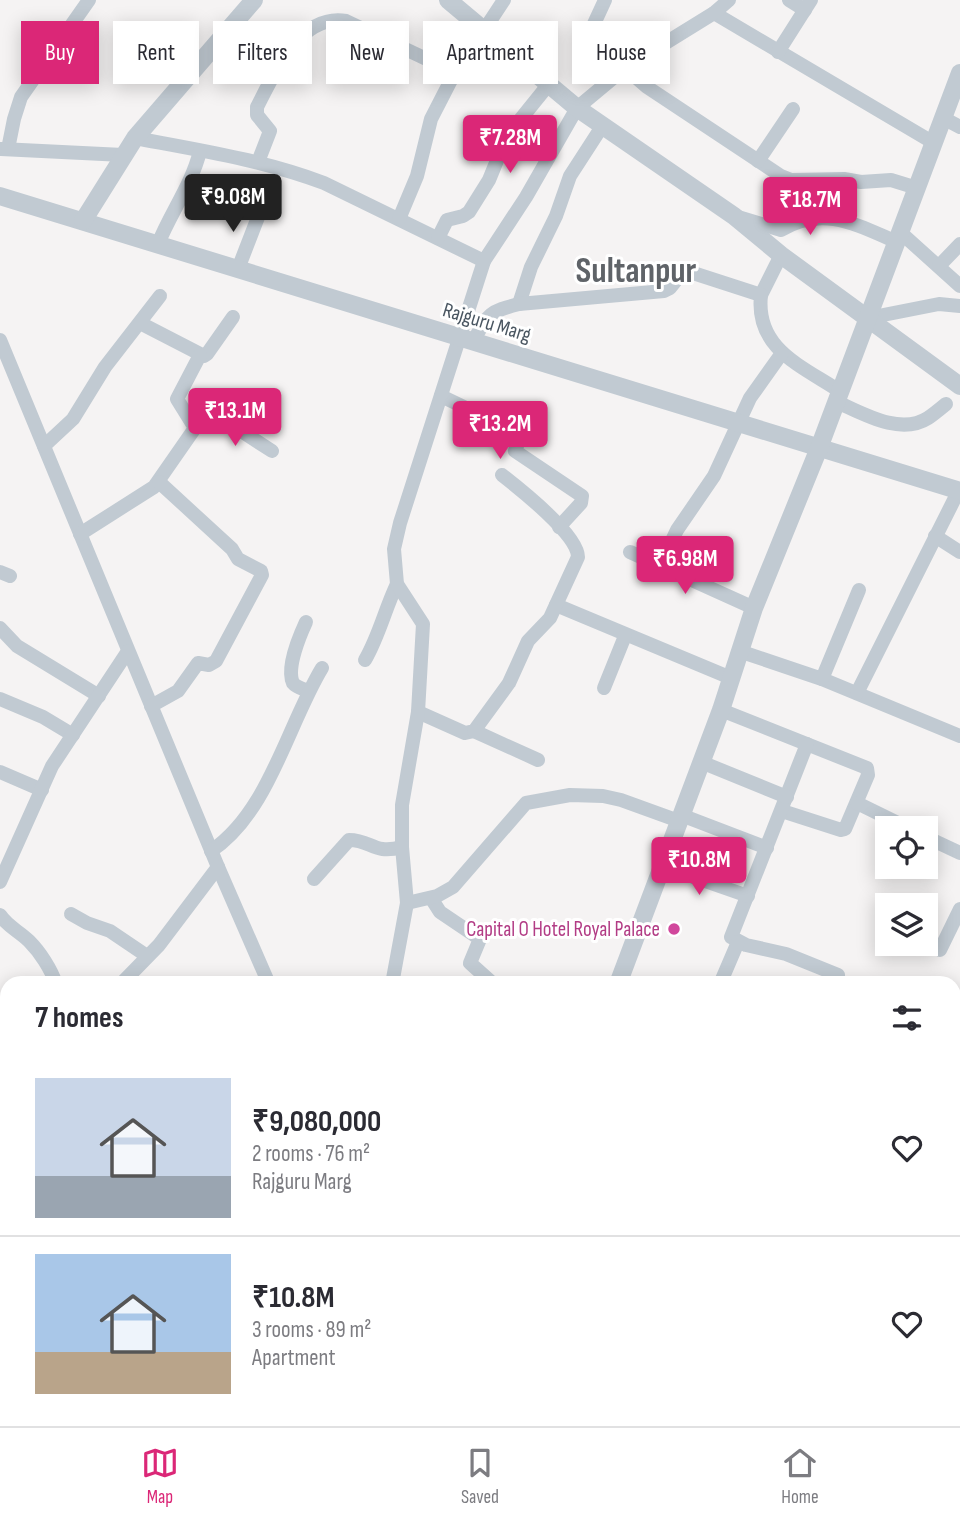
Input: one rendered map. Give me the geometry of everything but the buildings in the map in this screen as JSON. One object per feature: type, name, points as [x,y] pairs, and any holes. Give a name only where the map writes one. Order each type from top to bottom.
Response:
[{"type":"street","points":[[89,0],[21,97],[4,149],[123,155]]},
{"type":"street","points":[[83,221],[135,138],[254,0]]},
{"type":"street","points":[[449,0],[473,21]]},
{"type":"street","points":[[492,21],[505,0]]},
{"type":"street","points":[[595,21],[605,0]]},
{"type":"street","points":[[670,40],[714,13],[729,0]]},
{"type":"street","points":[[778,52],[808,5],[789,0]]},
{"type":"street","points":[[714,13],[934,143]]},
{"type":"street","points":[[258,162],[270,131],[257,115],[257,107],[278,69],[302,35],[319,24],[335,20],[346,21],[423,57]]},
{"type":"street","points":[[621,976],[721,710],[754,608],[820,448],[960,73]]},
{"type":"street","points":[[399,219],[417,176],[428,128],[450,84]]},
{"type":"street","points":[[438,238],[447,220],[469,212],[489,180],[507,136],[549,84],[578,108],[734,216],[781,255],[960,386]]},
{"type":"street","points":[[393,976],[407,902],[402,847],[402,805],[418,712],[423,625],[397,584],[394,549],[400,523],[441,396],[466,340],[484,261],[526,197],[578,108],[606,84]]},
{"type":"street","points":[[644,84],[780,176],[791,180],[891,180],[917,188]]},
{"type":"street","points":[[758,162],[793,109]]},
{"type":"street","points":[[943,118],[960,127]]},
{"type":"street","points":[[519,304],[531,267],[556,216],[570,176],[603,125]]},
{"type":"street","points":[[135,138],[258,162],[324,183],[484,261]]},
{"type":"street","points":[[158,244],[170,215],[190,182],[200,151]]},
{"type":"street","name":"Rajguru Marg","points":[[0,196],[959,491]]},
{"type":"street","points":[[238,269],[260,212]]},
{"type":"street","points":[[734,216],[780,230],[796,222],[834,218],[845,220],[899,237],[939,266],[960,286]]},
{"type":"street","points":[[939,266],[960,244]]},
{"type":"street","points":[[781,255],[761,295],[759,307],[765,330],[782,353],[839,397],[875,419],[901,424],[919,422],[946,404]]},
{"type":"street","points":[[466,340],[485,318],[496,310],[519,304],[664,291],[670,288],[682,273],[690,272],[761,295]]},
{"type":"street","points":[[44,446],[73,419],[106,367],[160,296]]},
{"type":"street","points":[[868,318],[939,304],[960,306]]},
{"type":"street","points":[[140,323],[200,355],[208,354],[233,317]]},
{"type":"street","points":[[1,348],[266,976]]},
{"type":"street","points":[[660,566],[677,530],[708,487],[755,389],[782,353]]},
{"type":"street","points":[[194,424],[177,399],[200,355]]},
{"type":"street","points":[[441,396],[518,433],[520,438],[514,449],[516,452],[582,496],[581,503],[559,527]]},
{"type":"street","points":[[80,534],[159,482],[193,430],[194,424],[205,412],[212,412],[272,451]]},
{"type":"street","points":[[474,731],[509,683],[528,641],[547,624],[578,552],[536,502],[502,475]]},
{"type":"street","points":[[151,706],[178,691],[198,663],[209,665],[216,661],[262,575],[261,571],[238,559],[232,549],[159,482]]},
{"type":"street","points":[[857,693],[959,491]]},
{"type":"street","points":[[936,536],[960,552]]},
{"type":"street","points":[[630,552],[754,608]]},
{"type":"street","points":[[365,660],[397,584]]},
{"type":"street","points":[[822,679],[859,590]]},
{"type":"street","points":[[556,605],[731,678]]},
{"type":"street","points":[[306,622],[296,646],[292,678],[296,686],[308,691]]},
{"type":"street","points":[[0,628],[17,646],[99,696]]},
{"type":"street","points":[[604,688],[625,636]]},
{"type":"street","points":[[0,881],[52,766],[128,651]]},
{"type":"street","points":[[739,651],[822,679],[960,736]]},
{"type":"street","points":[[211,850],[235,832],[258,800],[308,691],[323,668]]},
{"type":"street","points":[[0,699],[43,717],[73,735]]},
{"type":"street","points":[[721,710],[867,768],[868,775],[844,830],[782,811]]},
{"type":"street","points":[[418,712],[465,733],[474,731],[538,760]]},
{"type":"street","points":[[807,744],[731,933],[732,939],[737,942],[786,954],[838,975]]},
{"type":"street","points":[[701,762],[787,797]]},
{"type":"street","points":[[0,772],[42,790]]},
{"type":"street","points":[[407,902],[431,898],[453,887],[526,803],[570,795],[603,796],[621,800],[767,848]]},
{"type":"street","points":[[857,803],[884,816]]},
{"type":"street","points":[[314,879],[349,840],[383,850],[402,847]]},
{"type":"street","points":[[938,842],[960,853]]},
{"type":"street","points":[[662,866],[748,896]]},
{"type":"street","points":[[129,976],[186,912],[218,867]]},
{"type":"street","points":[[431,898],[440,912],[480,939],[470,963],[484,976]]},
{"type":"street","points":[[940,950],[960,909]]},
{"type":"street","points":[[71,914],[110,931],[148,956]]},
{"type":"street","points":[[0,915],[8,926],[30,943],[53,976]]},
{"type":"street","points":[[723,976],[737,942]]},
{"type":"place","name":"Capital O Hotel Royal Palace","points":[[674,929]]},
{"type":"district","name":"Sultanpur","points":[[636,270]]}]
